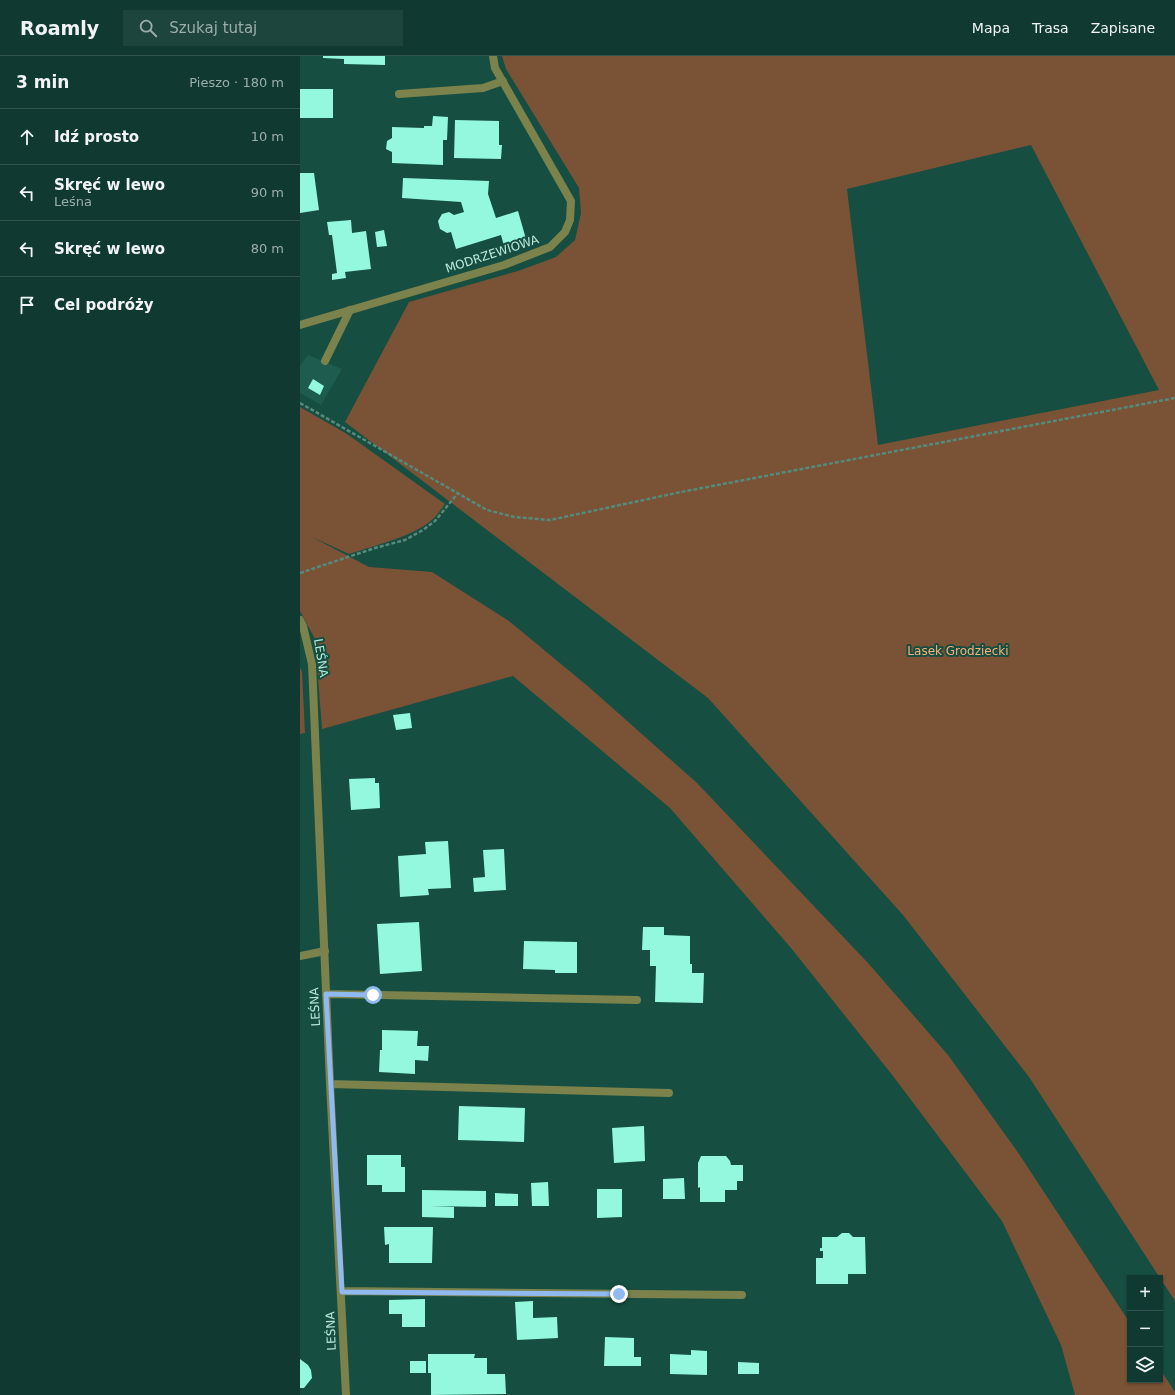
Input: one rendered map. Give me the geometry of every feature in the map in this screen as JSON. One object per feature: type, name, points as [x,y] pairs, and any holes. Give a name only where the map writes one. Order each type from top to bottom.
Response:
[{"type":"street","name":"MODRZEWIOWA","points":[[300,325],[504,266],[550,247],[565,232],[570,220],[571,201],[496,68],[493,56]]},
{"type":"street","points":[[399,94],[483,88],[503,81]]},
{"type":"street","points":[[325,361],[350,310]]},
{"type":"street","name":"LEŚNA","points":[[300,620],[303,626],[312,664],[330,1084],[342,1292],[346,1395]]},
{"type":"street","points":[[300,956],[325,951]]},
{"type":"street","points":[[326,994],[637,1000]]},
{"type":"street","points":[[330,1084],[669,1093]]},
{"type":"street","points":[[342,1292],[742,1295]]},
{"type":"path","points":[[300,403],[487,510],[514,517],[550,520],[681,492],[1175,398]]},
{"type":"path","points":[[300,573],[375,548],[405,540],[435,521],[458,493]]},
{"type":"shaded area","points":[[308,355],[342,369],[321,405],[300,393],[300,366]]},
{"type":"green space","name":"Lasek Grodziecki","points":[[502,56],[1175,56],[1175,1301],[1163,1283],[1163,1275],[1158,1275],[1029,1077],[903,915],[708,698],[345,422],[409,302],[518,271],[556,257],[575,240],[581,213],[579,188],[506,69]],"holes":[[[1031,145],[1159,390],[878,445],[847,189]]]},
{"type":"green space","points":[[300,407],[347,434],[445,504],[434,518],[416,530],[394,540],[349,554],[312,537],[369,567],[432,572],[509,621],[590,688],[697,783],[868,963],[948,1055],[1019,1154],[1127,1318],[1127,1383],[1163,1383],[1163,1374],[1175,1392],[1175,1395],[1075,1395],[1061,1345],[1002,1221],[893,1076],[791,948],[670,808],[513,676],[322,729],[315,639],[300,611]]},
{"type":"green space","points":[[300,667],[302,672],[305,733],[300,734]]},
{"type":"building","points":[[323,56],[385,56],[385,65],[344,64],[344,59],[323,58]]},
{"type":"building","points":[[300,89],[333,89],[333,118],[300,118]]},
{"type":"building","points":[[433,116],[448,117],[447,140],[443,140],[443,165],[392,163],[392,152],[386,149],[387,141],[392,138],[392,127],[424,128],[424,126],[432,126]]},
{"type":"building","points":[[455,120],[499,121],[499,145],[502,145],[501,159],[454,158]]},
{"type":"building","points":[[300,173],[314,173],[319,210],[300,213]]},
{"type":"building","points":[[403,178],[489,181],[488,194],[496,218],[518,211],[526,239],[504,246],[501,235],[456,249],[451,232],[447,233],[440,229],[438,221],[442,214],[449,212],[454,215],[464,212],[461,202],[402,198]]},
{"type":"building","points":[[351,220],[352,233],[366,231],[371,269],[345,272],[346,278],[332,280],[332,274],[337,273],[332,235],[329,235],[327,222]]},
{"type":"building","points":[[384,230],[387,246],[377,247],[375,232]]},
{"type":"building","points":[[313,379],[324,386],[320,395],[308,388]]},
{"type":"building","points":[[410,713],[412,728],[396,730],[393,715]]},
{"type":"building","points":[[375,778],[375,783],[379,783],[380,808],[351,810],[349,779]]},
{"type":"building","points":[[448,841],[451,888],[428,889],[429,895],[400,897],[398,856],[426,854],[425,842]]},
{"type":"building","points":[[504,849],[506,890],[474,892],[473,878],[485,877],[483,850]]},
{"type":"building","points":[[419,922],[422,971],[380,974],[377,924]]},
{"type":"building","points":[[643,927],[664,927],[664,935],[690,936],[690,964],[692,964],[692,973],[704,973],[703,1003],[655,1002],[656,966],[650,966],[650,950],[642,950]]},
{"type":"building","points":[[524,941],[577,942],[577,973],[555,973],[555,970],[523,969]]},
{"type":"building","points":[[382,1030],[418,1031],[417,1046],[429,1046],[428,1061],[415,1060],[415,1074],[379,1072],[380,1050],[382,1050]]},
{"type":"building","points":[[459,1106],[525,1108],[524,1142],[458,1140]]},
{"type":"building","points":[[644,1126],[645,1161],[614,1163],[612,1128]]},
{"type":"building","points":[[367,1155],[401,1155],[401,1167],[405,1167],[405,1192],[382,1192],[382,1185],[367,1185]]},
{"type":"building","points":[[701,1156],[726,1156],[731,1165],[743,1165],[743,1181],[737,1181],[737,1190],[725,1190],[725,1202],[700,1202],[700,1187],[698,1188],[698,1163]]},
{"type":"building","points":[[684,1178],[685,1199],[663,1199],[663,1179]]},
{"type":"building","points":[[548,1182],[549,1206],[532,1206],[531,1183]]},
{"type":"building","points":[[597,1189],[622,1189],[622,1217],[597,1218]]},
{"type":"building","points":[[422,1190],[486,1191],[486,1207],[431,1206],[454,1207],[454,1218],[422,1217]]},
{"type":"building","points":[[495,1193],[518,1194],[518,1206],[495,1206]]},
{"type":"building","points":[[384,1227],[433,1227],[432,1263],[389,1263],[389,1244],[385,1245]]},
{"type":"building","points":[[842,1233],[849,1233],[853,1237],[865,1237],[866,1274],[848,1274],[848,1284],[816,1284],[816,1258],[823,1258],[823,1251],[820,1251],[820,1248],[822,1248],[822,1237],[837,1237]]},
{"type":"building","points":[[425,1299],[425,1327],[402,1327],[402,1314],[389,1314],[389,1300]]},
{"type":"building","points":[[533,1301],[533,1318],[557,1317],[558,1338],[517,1340],[515,1302]]},
{"type":"building","points":[[605,1337],[634,1338],[634,1357],[641,1357],[641,1366],[604,1366]]},
{"type":"building","points":[[691,1350],[707,1351],[707,1375],[670,1374],[670,1354],[691,1355]]},
{"type":"building","points":[[428,1354],[475,1354],[474,1358],[487,1358],[487,1374],[505,1374],[506,1394],[431,1395],[431,1373],[428,1373]]},
{"type":"building","points":[[300,1359],[308,1365],[311,1370],[312,1378],[304,1388],[300,1388]]},
{"type":"building","points":[[410,1361],[426,1361],[426,1373],[410,1373]]},
{"type":"building","points":[[738,1362],[759,1363],[759,1374],[738,1374]]},
{"type":"route","points":[[373,995],[326,994],[342,1292],[619,1294]]}]
